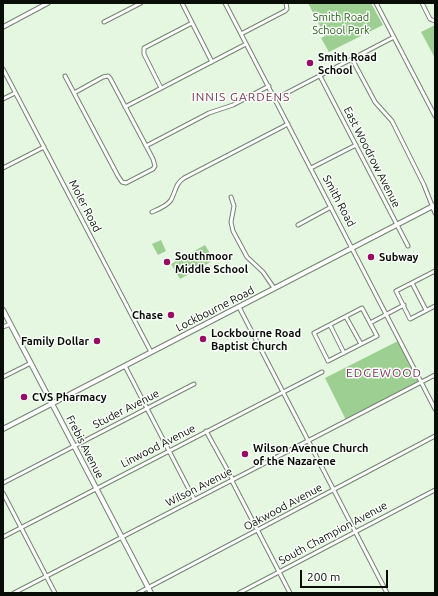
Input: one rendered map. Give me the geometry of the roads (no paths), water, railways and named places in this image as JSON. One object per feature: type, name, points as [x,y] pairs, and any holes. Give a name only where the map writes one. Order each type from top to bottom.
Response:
[{"type":"main road","name":"Lockbourne Road","points":[[3,429],[433,206]]},
{"type":"main road","name":"Frebis Avenue","points":[[3,310],[151,593]]},
{"type":"street","points":[[3,27],[48,3]]},
{"type":"street","points":[[104,22],[141,3]]},
{"type":"street","points":[[182,3],[212,62]]},
{"type":"street","name":"Smith Road","points":[[225,3],[435,409]]},
{"type":"street","points":[[241,34],[287,9],[286,3]]},
{"type":"street","points":[[376,3],[435,116]]},
{"type":"street","points":[[422,3],[430,19],[435,21]]},
{"type":"street","points":[[161,88],[143,50],[145,47],[192,23]]},
{"type":"street","points":[[275,99],[394,37]]},
{"type":"street","points":[[125,107],[246,44]]},
{"type":"street","points":[[352,59],[374,102],[392,121],[424,185],[435,213]]},
{"type":"street","name":"Moler Road","points":[[3,69],[151,352]]},
{"type":"street","points":[[65,76],[74,93],[122,182],[129,182],[150,171],[155,166],[146,146],[108,76],[103,77],[74,93]]},
{"type":"street","name":"East Woodrow Avenue","points":[[320,76],[408,246]]},
{"type":"street","points":[[146,146],[209,113],[233,105],[269,86]]},
{"type":"street","points":[[3,99],[16,93]]},
{"type":"street","points":[[152,212],[164,207],[170,201],[177,184],[184,178],[288,124]]},
{"type":"street","points":[[311,168],[356,145]]},
{"type":"street","points":[[3,168],[44,147]]},
{"type":"street","points":[[230,197],[234,206],[231,222],[233,231],[250,260],[266,276],[274,288]]},
{"type":"street","points":[[298,225],[331,207]]},
{"type":"street","points":[[435,278],[434,272],[396,291],[410,319],[435,306]]},
{"type":"street","points":[[412,283],[426,310]]},
{"type":"street","points":[[370,323],[404,305]]},
{"type":"street","points":[[239,307],[387,593]]},
{"type":"street","points":[[362,308],[377,336],[328,361],[314,333],[346,316],[362,308]]},
{"type":"street","points":[[346,316],[360,344]]},
{"type":"street","points":[[3,327],[10,324]]},
{"type":"street","points":[[330,325],[344,353]]},
{"type":"street","points":[[3,377],[31,363]]},
{"type":"street","points":[[125,366],[194,499]]},
{"type":"street","name":"Linwood Avenue","points":[[3,537],[322,372]]},
{"type":"street","name":"Wilson Avenue","points":[[14,593],[435,375]]},
{"type":"street","name":"Studer Avenue","points":[[3,483],[194,384]]},
{"type":"street","points":[[206,432],[290,593]]},
{"type":"street","name":"Oakwood Avenue","points":[[138,593],[435,436]]},
{"type":"street","name":"South Champion Avenue","points":[[239,593],[435,490]]},
{"type":"street","points":[[3,493],[55,593]]},
{"type":"place","name":"Smith Road School","points":[[310,63]]},
{"type":"place","name":"Subway","points":[[371,257]]},
{"type":"place","name":"Southmoor Middle School","points":[[167,262]]},
{"type":"place","name":"Chase","points":[[171,315]]},
{"type":"place","name":"Lockbourne Road Baptist Church","points":[[203,339]]},
{"type":"place","name":"Family Dollar","points":[[97,341]]},
{"type":"place","name":"CVS Pharmacy","points":[[24,397]]},
{"type":"place","name":"Wilson Avenue Church of the Nazarene","points":[[245,454]]},
{"type":"district","name":"INNIS GARDENS","points":[[241,97]]},
{"type":"district","name":"EDGEWOOD","points":[[384,373]]},
{"type":"park label","name":"Smith Road School Park","points":[[341,23]]}]
